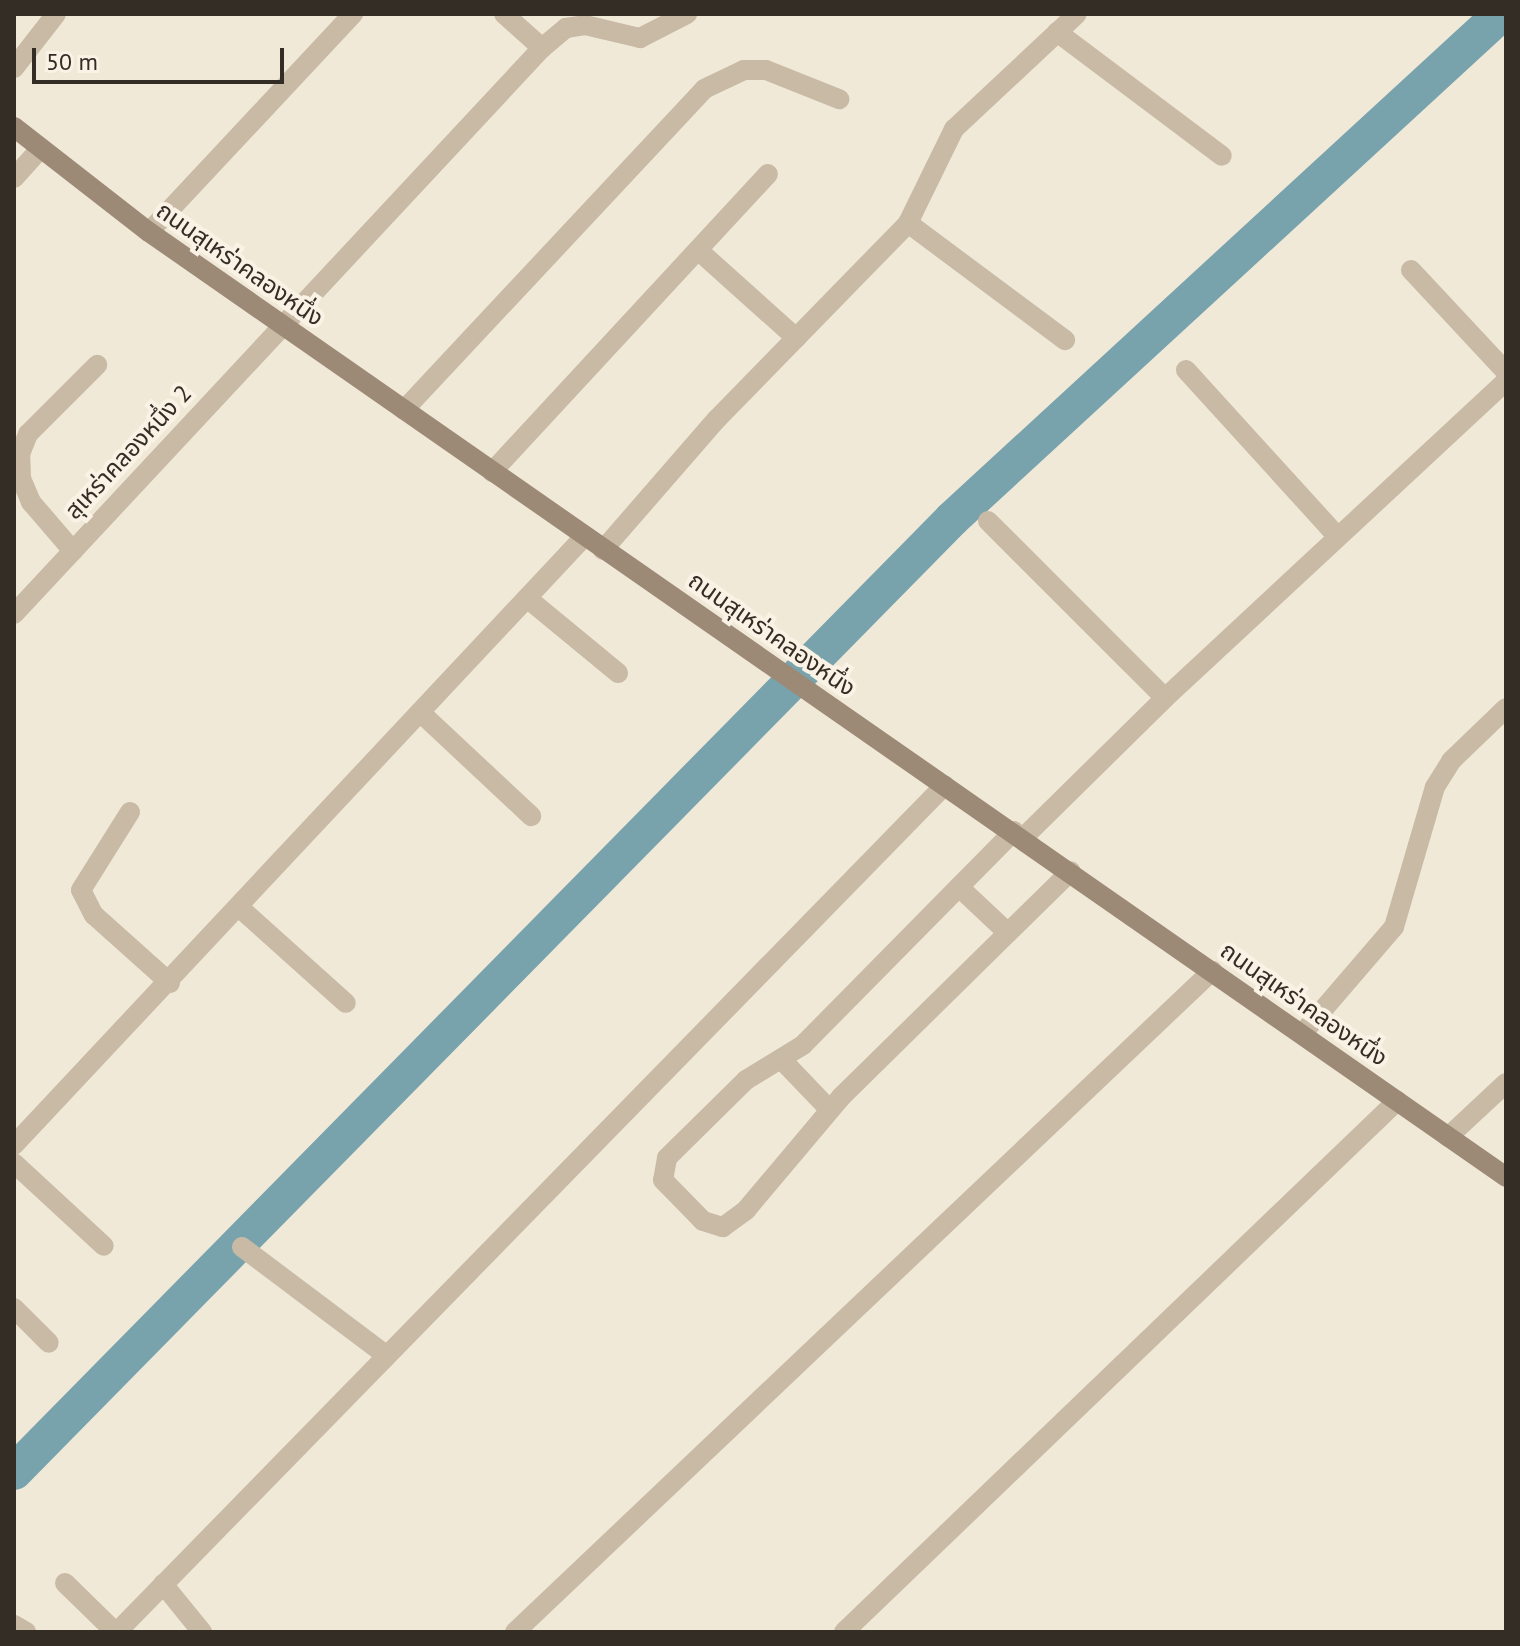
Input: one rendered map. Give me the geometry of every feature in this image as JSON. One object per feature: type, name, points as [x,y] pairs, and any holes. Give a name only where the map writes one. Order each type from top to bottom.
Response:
[{"type":"main road","name":"ถนนสุเหร่าคลองหนึ่ง","points":[[14,127],[149,232],[281,325],[584,537],[1019,834],[1506,1177]]},
{"type":"street","points":[[14,68],[56,14]]},
{"type":"street","points":[[149,232],[353,14]]},
{"type":"street","points":[[504,14],[542,48]]},
{"type":"street","name":"สุเหร่าคลองหนึ่ง 2","points":[[14,614],[542,48],[566,28],[585,25],[640,38],[687,14]]},
{"type":"street","points":[[603,550],[796,338],[908,223],[954,129],[1077,14]]},
{"type":"street","points":[[1057,32],[1222,156]]},
{"type":"street","points":[[404,410],[704,89],[744,70],[766,70],[839,99]]},
{"type":"street","points":[[14,178],[41,148]]},
{"type":"street","points":[[492,472],[768,174]]},
{"type":"street","points":[[908,223],[1065,340]]},
{"type":"street","points":[[698,250],[796,338]]},
{"type":"street","points":[[1411,270],[1506,372]]},
{"type":"street","points":[[73,551],[31,502],[21,478],[20,454],[28,434],[97,365]]},
{"type":"street","points":[[1186,370],[1337,536]]},
{"type":"street","points":[[1071,871],[830,1110],[746,1210],[723,1227],[703,1221],[663,1180],[667,1158],[746,1080],[803,1045],[959,887],[1506,381]]},
{"type":"street","points":[[988,521],[1165,698]]},
{"type":"street","points":[[14,1145],[170,983],[584,537]]},
{"type":"street","points":[[527,598],[618,673]]},
{"type":"street","points":[[1302,1034],[1394,927],[1435,787],[1451,761],[1506,708]]},
{"type":"street","points":[[421,713],[531,816]]},
{"type":"street","points":[[65,1583],[116,1632],[945,785]]},
{"type":"street","points":[[130,812],[81,890],[94,915],[170,983]]},
{"type":"street","points":[[959,887],[1008,933]]},
{"type":"street","points":[[240,908],[346,1003]]},
{"type":"street","points":[[515,1632],[1212,971]]},
{"type":"street","points":[[782,1060],[830,1110]]},
{"type":"street","points":[[1448,1137],[1506,1083]]},
{"type":"street","points":[[844,1632],[1397,1101]]},
{"type":"street","points":[[14,1163],[104,1246]]},
{"type":"street","points":[[242,1247],[387,1356]]},
{"type":"street","points":[[14,1308],[49,1343]]},
{"type":"street","points":[[163,1584],[202,1632]]},
{"type":"street","points":[[14,1625],[26,1632]]},
{"type":"waterway","points":[[14,1472],[952,519],[1501,14]]}]
